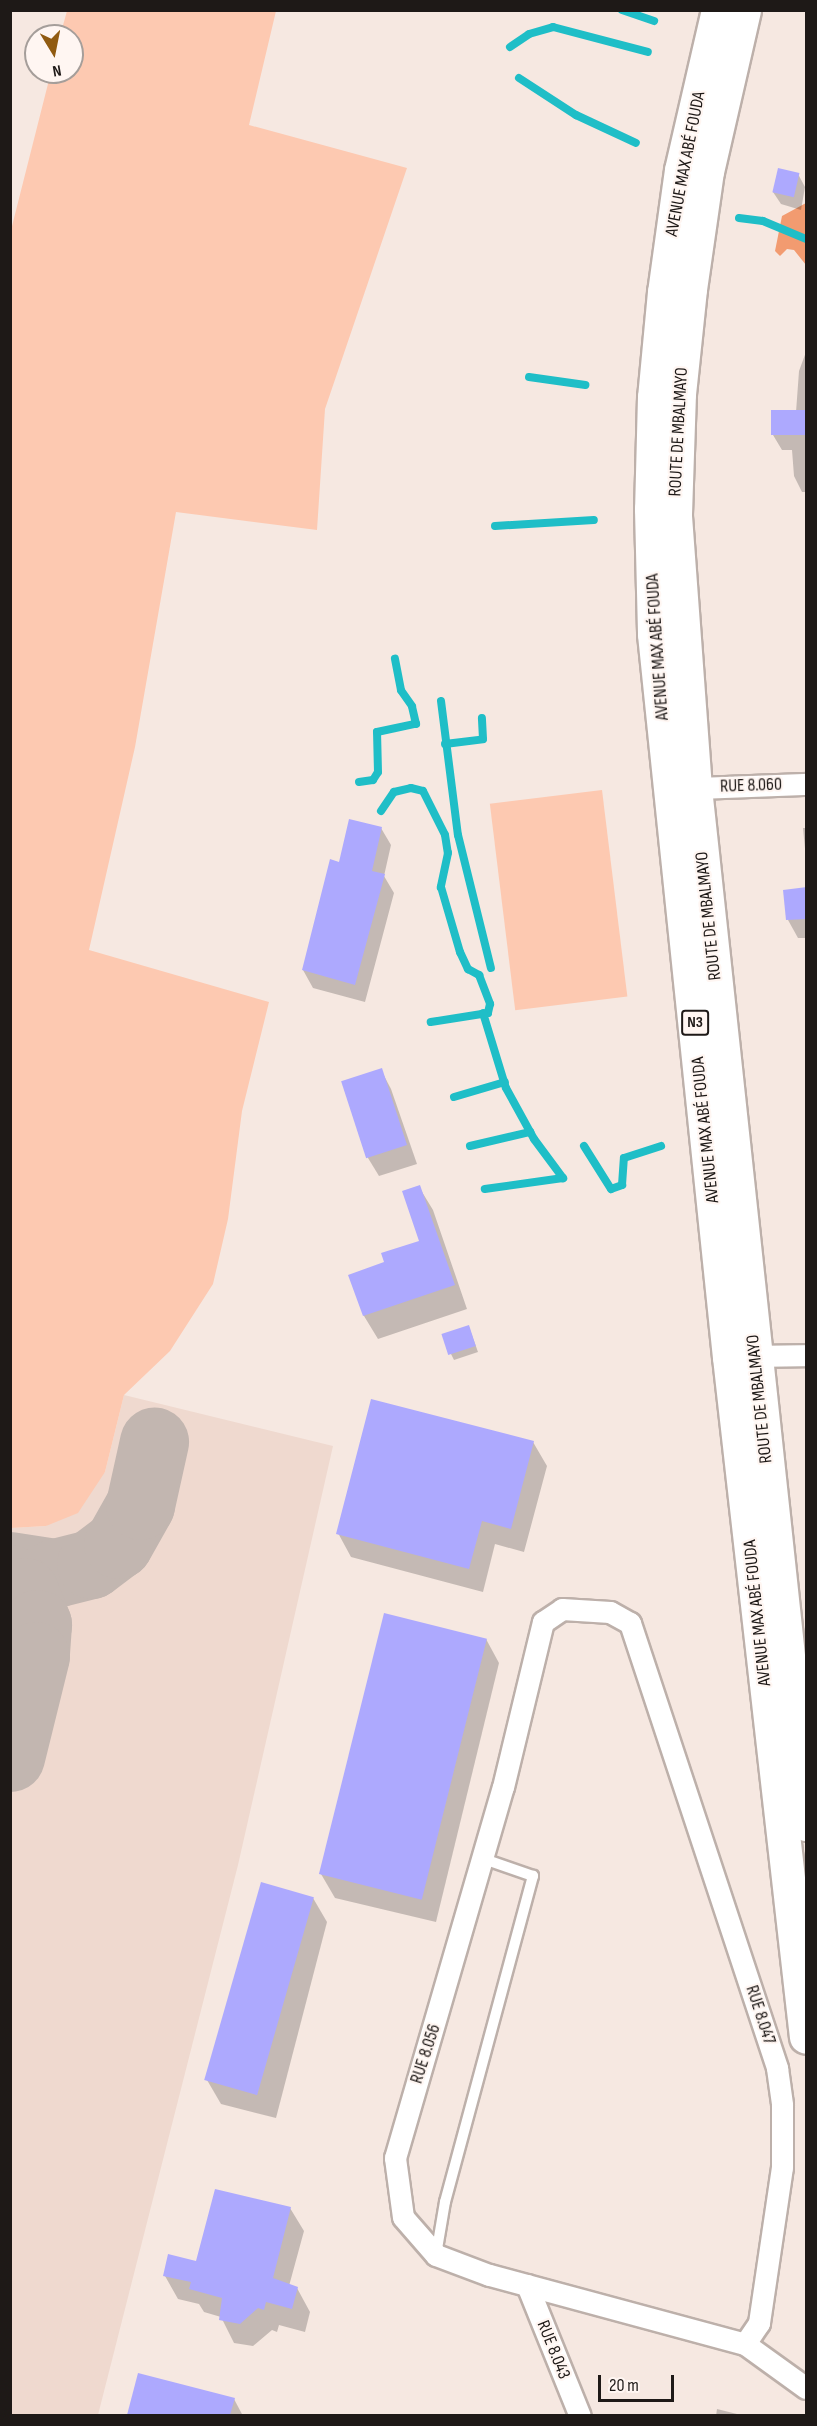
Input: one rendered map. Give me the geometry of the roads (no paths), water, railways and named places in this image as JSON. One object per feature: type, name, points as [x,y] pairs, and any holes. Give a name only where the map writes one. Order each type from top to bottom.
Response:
[{"type":"highway","name":"AVENUE MAX ABÉ FOUDA","points":[[718,10],[681,170],[664,292],[654,397],[651,509],[654,633],[742,1356],[807,2037]]},
{"type":"highway","name":"ROUTE DE MBALMAYO","points":[[744,10],[707,171],[679,393],[675,516],[742,1356],[807,1824]]},
{"type":"street","name":"RUE 8.060","points":[[695,788],[807,784]]},
{"type":"street","points":[[742,1356],[807,1355]]},
{"type":"street","name":"RUE 8.056","points":[[436,2255],[403,2217],[395,2158],[482,1858],[543,1623],[562,1609],[610,1612],[630,1623]]},
{"type":"street","name":"RUE 8.047","points":[[630,1623],[778,2077],[783,2105],[782,2167],[759,2323],[745,2344]]},
{"type":"street","points":[[436,2255],[527,2285],[745,2344],[807,2388]]},
{"type":"street","name":"RUE 8.043","points":[[527,2285],[580,2415]]},
{"type":"lane","points":[[436,2255],[445,2202],[533,1876],[482,1858]]},
{"type":"waterway","points":[[622,10],[654,21]]},
{"type":"waterway","points":[[510,47],[529,34],[553,27],[648,52]]},
{"type":"waterway","points":[[519,78],[576,115],[636,143]]},
{"type":"waterway","points":[[739,218],[763,221],[806,239]]},
{"type":"waterway","points":[[529,377],[585,385]]},
{"type":"waterway","points":[[495,526],[594,520]]},
{"type":"waterway","points":[[359,782],[373,780],[378,772],[377,732],[416,724],[412,706],[401,690],[395,659]]},
{"type":"waterway","points":[[441,701],[458,835],[491,968]]},
{"type":"waterway","points":[[445,744],[483,739],[482,718]]},
{"type":"waterway","points":[[381,811],[394,792],[411,788],[423,791],[445,835],[448,853],[441,887],[460,952],[468,969],[479,975],[490,1004],[488,1013],[431,1022]]},
{"type":"waterway","points":[[483,1013],[506,1088],[534,1139],[563,1178],[485,1189]]},
{"type":"waterway","points":[[454,1097],[505,1082]]},
{"type":"waterway","points":[[470,1146],[530,1132]]},
{"type":"waterway","points":[[584,1146],[611,1189],[622,1185],[624,1158],[661,1146]]}]
